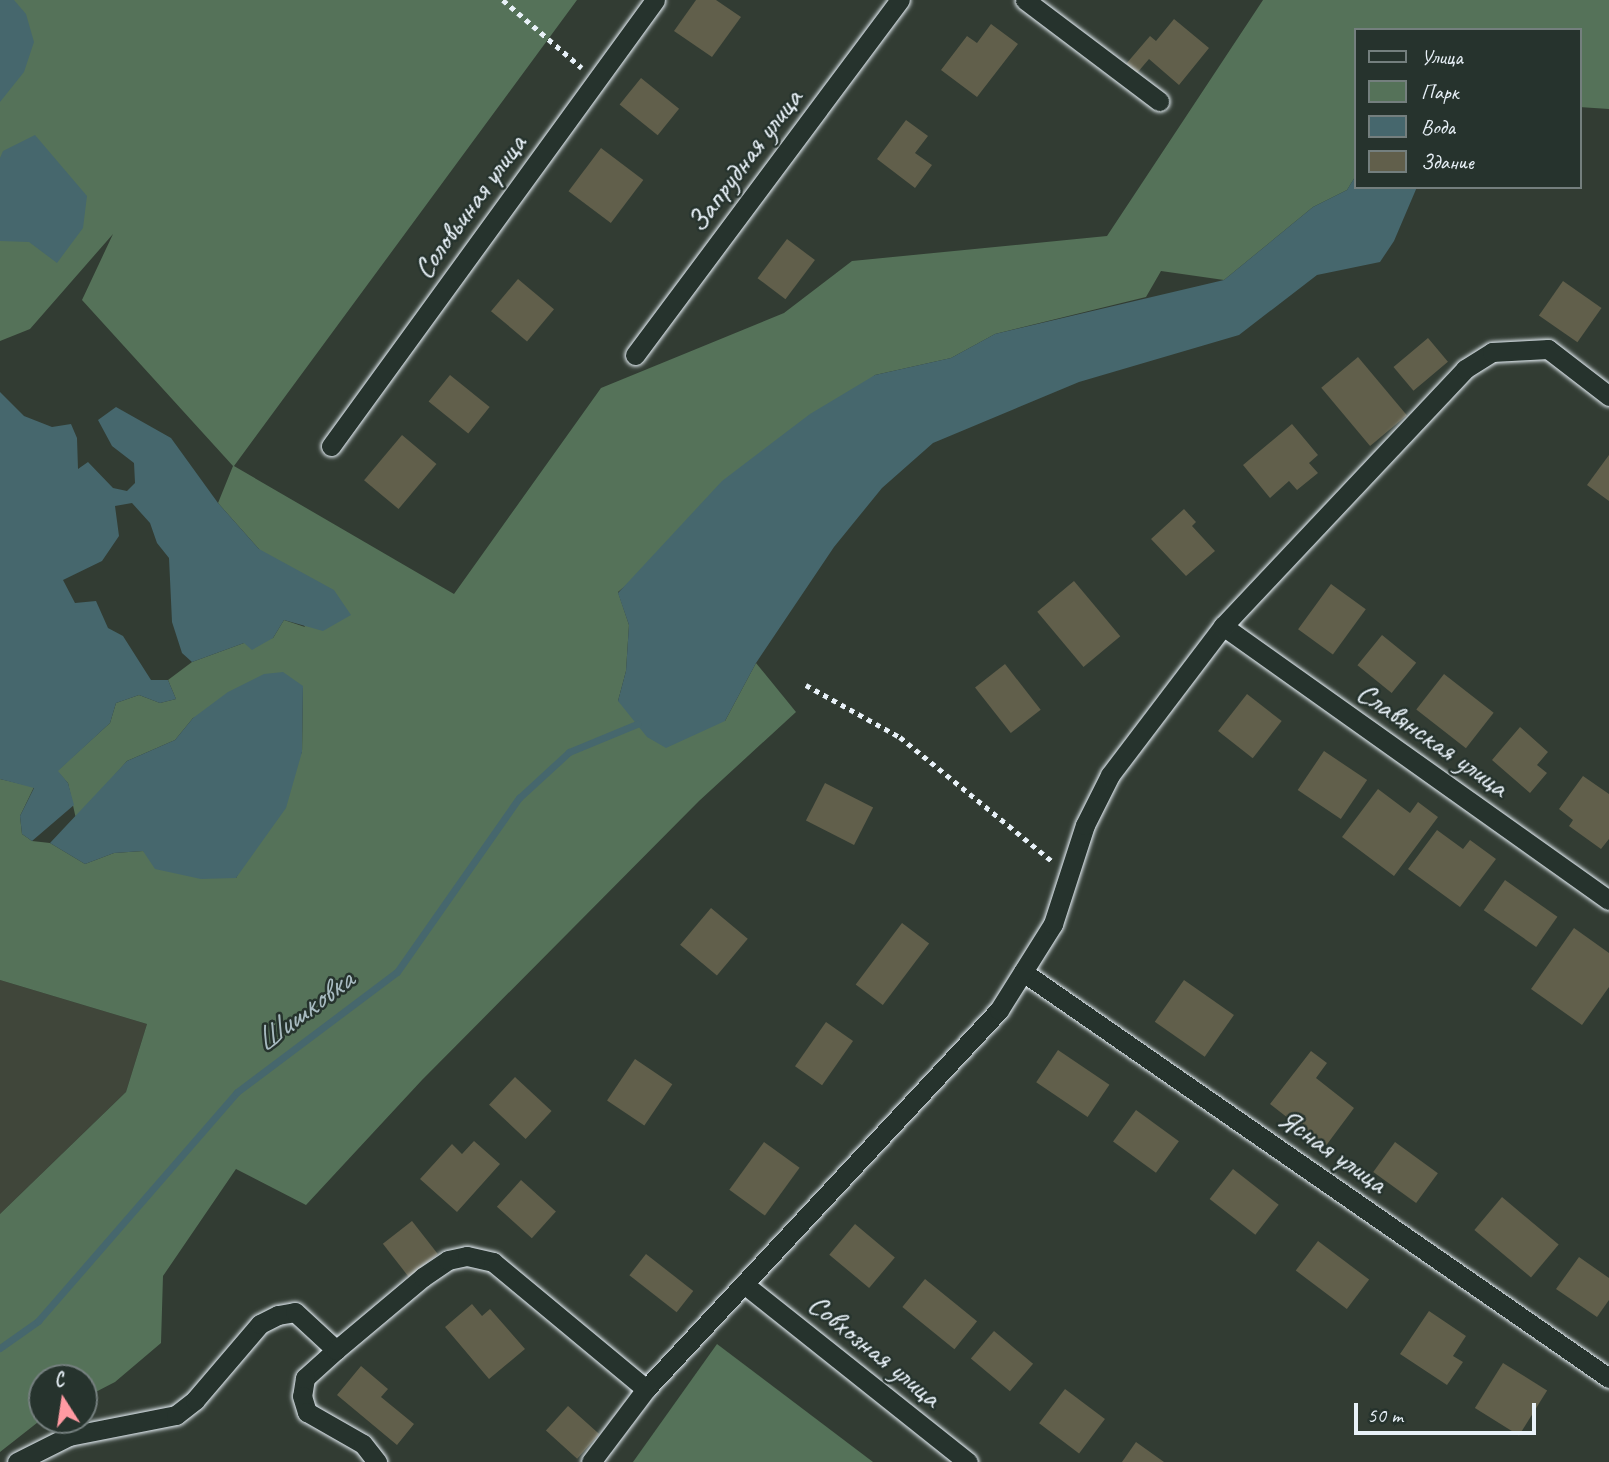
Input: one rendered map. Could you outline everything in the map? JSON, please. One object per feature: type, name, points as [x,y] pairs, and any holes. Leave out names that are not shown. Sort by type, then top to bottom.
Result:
[{"type":"street","name":"Соловьиная улица","points":[[331,446],[655,0]]},
{"type":"street","name":"Запрудная улица","points":[[635,355],[900,0]]},
{"type":"street","points":[[1025,0],[1159,101]]},
{"type":"street","points":[[591,1462],[646,1389],[999,1010],[1053,924],[1065,877],[1110,775],[1223,626],[1465,369],[1492,352],[1548,349],[1609,396]]},
{"type":"street","name":"Славянская улица","points":[[1223,626],[1609,900]]},
{"type":"street","name":"Ясная улица","points":[[1023,972],[1609,1377]]},
{"type":"street","points":[[377,1462],[363,1444],[307,1412],[302,1396],[305,1378],[423,1276],[448,1260],[467,1256],[493,1262],[646,1389]]},
{"type":"street","name":"Совхозная улица","points":[[744,1284],[968,1462]]},
{"type":"street","points":[[18,1462],[69,1436],[176,1415],[195,1400],[260,1324],[278,1315],[295,1312],[336,1350]]},
{"type":"path","points":[[503,0],[596,81]]},
{"type":"path","points":[[806,685],[900,737],[1042,850],[1065,877]]},
{"type":"shaded area","points":[[0,980],[147,1024],[126,1092],[0,1214]]},
{"type":"green space","points":[[0,0],[577,0],[234,466],[454,594],[601,388],[784,313],[852,261],[1107,236],[1263,0],[1609,0],[1609,109],[1581,107],[1581,28],[1354,28],[1354,179],[1347,190],[1313,207],[1224,280],[1161,271],[1146,297],[995,334],[951,358],[875,375],[618,592],[629,625],[626,671],[618,701],[725,721],[756,663],[796,712],[699,801],[422,1080],[306,1205],[236,1169],[163,1276],[161,1343],[115,1382],[98,1391],[98,1364],[28,1364],[28,1430],[0,1452],[0,1214],[126,1092],[147,1024],[0,980],[0,779],[34,787],[20,816],[22,834],[32,841],[50,843],[85,864],[114,853],[143,851],[236,878],[302,752],[303,686],[193,718],[175,740],[127,761],[76,819],[68,783],[57,771],[110,723],[116,703],[139,695],[160,703],[176,699],[168,680],[192,662],[244,643],[273,638],[284,620],[305,627],[259,549],[218,503],[233,466],[82,300],[113,234],[30,329],[0,341]]},
{"type":"green space","points":[[717,1344],[873,1462],[633,1462]]},
{"type":"water","points":[[0,0],[14,0],[26,14],[34,42],[24,72],[0,102]]},
{"type":"water","points":[[35,135],[87,196],[83,228],[57,263],[29,242],[0,241],[0,158],[3,151]]},
{"type":"water","points":[[1354,179],[1354,189],[1416,189],[1394,241],[1380,262],[1317,275],[1239,335],[1079,382],[933,443],[882,488],[834,547],[756,663],[725,721],[666,748],[647,737],[618,701],[626,671],[629,625],[618,593],[722,481],[810,414],[875,375],[951,358],[995,334],[1224,280],[1313,207],[1347,190]]},
{"type":"water","points":[[0,392],[24,416],[52,427],[71,424],[77,438],[78,469],[88,462],[113,488],[127,491],[135,483],[134,463],[112,446],[98,420],[116,407],[171,438],[218,503],[259,549],[334,590],[351,615],[323,631],[284,620],[273,638],[252,650],[244,643],[192,662],[182,653],[172,622],[169,558],[157,543],[150,523],[132,503],[115,506],[119,536],[102,561],[63,580],[75,603],[96,601],[108,628],[123,636],[151,680],[168,680],[176,699],[160,703],[139,695],[116,703],[110,723],[58,771],[68,783],[74,805],[32,841],[22,834],[20,816],[34,788],[0,779]]},
{"type":"water","points":[[283,672],[303,686],[302,752],[286,808],[236,878],[201,879],[155,869],[143,851],[114,853],[85,864],[50,843],[127,761],[175,740],[193,718],[228,692],[264,674]]},
{"type":"building","points":[[696,0],[716,0],[741,17],[712,57],[674,31]]},
{"type":"building","points":[[1174,19],[1209,48],[1179,85],[1149,59],[1137,73],[1126,64],[1150,36],[1156,41]]},
{"type":"building","points":[[991,24],[1018,44],[977,97],[941,70],[967,36],[977,43]]},
{"type":"building","points":[[641,78],[679,109],[658,135],[620,104]]},
{"type":"building","points":[[906,120],[928,136],[915,153],[932,165],[915,188],[877,159]]},
{"type":"building","points":[[601,148],[643,180],[611,223],[569,191]]},
{"type":"building","points":[[787,239],[815,260],[785,299],[758,278]]},
{"type":"building","points":[[518,279],[554,309],[527,341],[491,311]]},
{"type":"building","points":[[1563,281],[1602,308],[1577,342],[1539,315]]},
{"type":"building","points":[[1428,338],[1448,362],[1413,391],[1394,367]]},
{"type":"building","points":[[1358,357],[1407,415],[1370,446],[1321,388]]},
{"type":"building","points":[[450,375],[490,407],[468,434],[429,401]]},
{"type":"building","points":[[1292,424],[1318,455],[1309,463],[1318,473],[1297,490],[1289,481],[1270,498],[1243,465]]},
{"type":"building","points":[[402,435],[436,464],[399,509],[364,480]]},
{"type":"building","points":[[1609,455],[1609,501],[1587,485]]},
{"type":"building","points":[[1184,509],[1196,522],[1192,526],[1215,551],[1186,576],[1151,539]]},
{"type":"building","points":[[1074,581],[1120,636],[1084,667],[1037,612]]},
{"type":"building","points":[[1331,584],[1366,609],[1333,655],[1298,629]]},
{"type":"building","points":[[1382,635],[1416,663],[1392,693],[1357,665]]},
{"type":"building","points":[[1005,664],[1041,710],[1011,733],[975,687]]},
{"type":"building","points":[[1444,674],[1494,713],[1466,748],[1416,709]]},
{"type":"building","points":[[1247,694],[1282,721],[1253,758],[1218,731]]},
{"type":"building","points":[[1520,727],[1548,752],[1537,765],[1547,773],[1530,793],[1492,760]]},
{"type":"building","points":[[1324,751],[1367,780],[1341,819],[1298,790]]},
{"type":"building","points":[[1583,776],[1609,794],[1609,839],[1601,849],[1569,826],[1573,820],[1559,809]]},
{"type":"building","points":[[825,783],[873,808],[854,845],[806,820]]},
{"type":"building","points":[[1378,789],[1410,813],[1418,802],[1438,817],[1394,876],[1342,837]]},
{"type":"building","points":[[1437,830],[1463,849],[1470,840],[1496,859],[1460,907],[1408,869]]},
{"type":"building","points":[[1505,880],[1557,917],[1536,947],[1484,910]]},
{"type":"building","points":[[711,908],[748,939],[717,976],[680,945]]},
{"type":"building","points":[[902,923],[929,943],[883,1005],[856,984]]},
{"type":"building","points":[[1574,928],[1609,953],[1609,987],[1582,1025],[1531,989]]},
{"type":"building","points":[[1184,980],[1234,1015],[1205,1057],[1155,1022]]},
{"type":"building","points":[[826,1022],[853,1041],[822,1085],[795,1066]]},
{"type":"building","points":[[1058,1050],[1109,1085],[1088,1117],[1036,1082]]},
{"type":"building","points":[[1311,1051],[1327,1063],[1316,1078],[1354,1108],[1325,1147],[1270,1104]]},
{"type":"building","points":[[635,1059],[672,1084],[644,1126],[607,1100]]},
{"type":"building","points":[[515,1077],[552,1111],[526,1139],[489,1105]]},
{"type":"building","points":[[1136,1110],[1179,1141],[1156,1173],[1113,1142]]},
{"type":"building","points":[[474,1141],[500,1164],[457,1212],[420,1179],[452,1144],[462,1154]]},
{"type":"building","points":[[764,1142],[800,1168],[765,1216],[729,1190]]},
{"type":"building","points":[[1395,1142],[1438,1173],[1416,1203],[1373,1172]]},
{"type":"building","points":[[1233,1169],[1279,1205],[1255,1235],[1210,1199]]},
{"type":"building","points":[[521,1180],[556,1211],[532,1238],[497,1207]]},
{"type":"building","points":[[1502,1197],[1559,1245],[1531,1278],[1474,1230]]},
{"type":"building","points":[[412,1221],[438,1254],[409,1277],[383,1244]]},
{"type":"building","points":[[855,1224],[895,1257],[869,1288],[829,1255]]},
{"type":"building","points":[[1318,1241],[1369,1280],[1347,1309],[1296,1271]]},
{"type":"building","points":[[646,1254],[693,1291],[677,1312],[629,1275]]},
{"type":"building","points":[[1579,1257],[1609,1278],[1609,1300],[1597,1317],[1556,1289]]},
{"type":"building","points":[[925,1279],[977,1321],[954,1349],[902,1307]]},
{"type":"building","points":[[472,1304],[482,1316],[490,1309],[525,1349],[489,1379],[445,1327]]},
{"type":"building","points":[[1429,1311],[1466,1336],[1453,1356],[1463,1362],[1447,1385],[1400,1354]]},
{"type":"building","points":[[994,1331],[1033,1364],[1010,1391],[971,1359]]},
{"type":"building","points":[[1503,1363],[1547,1391],[1519,1436],[1475,1408]]},
{"type":"building","points":[[361,1366],[388,1389],[381,1397],[414,1424],[397,1445],[337,1395]]},
{"type":"building","points":[[1065,1389],[1105,1419],[1079,1453],[1039,1423]]},
{"type":"building","points":[[568,1406],[599,1434],[577,1459],[546,1431]]},
{"type":"building","points":[[1136,1442],[1164,1462],[1122,1462]]},
{"type":"waterway","name":"Шишковка","points":[[0,1348],[38,1321],[237,1092],[397,972],[519,798],[569,752],[637,724]]}]
